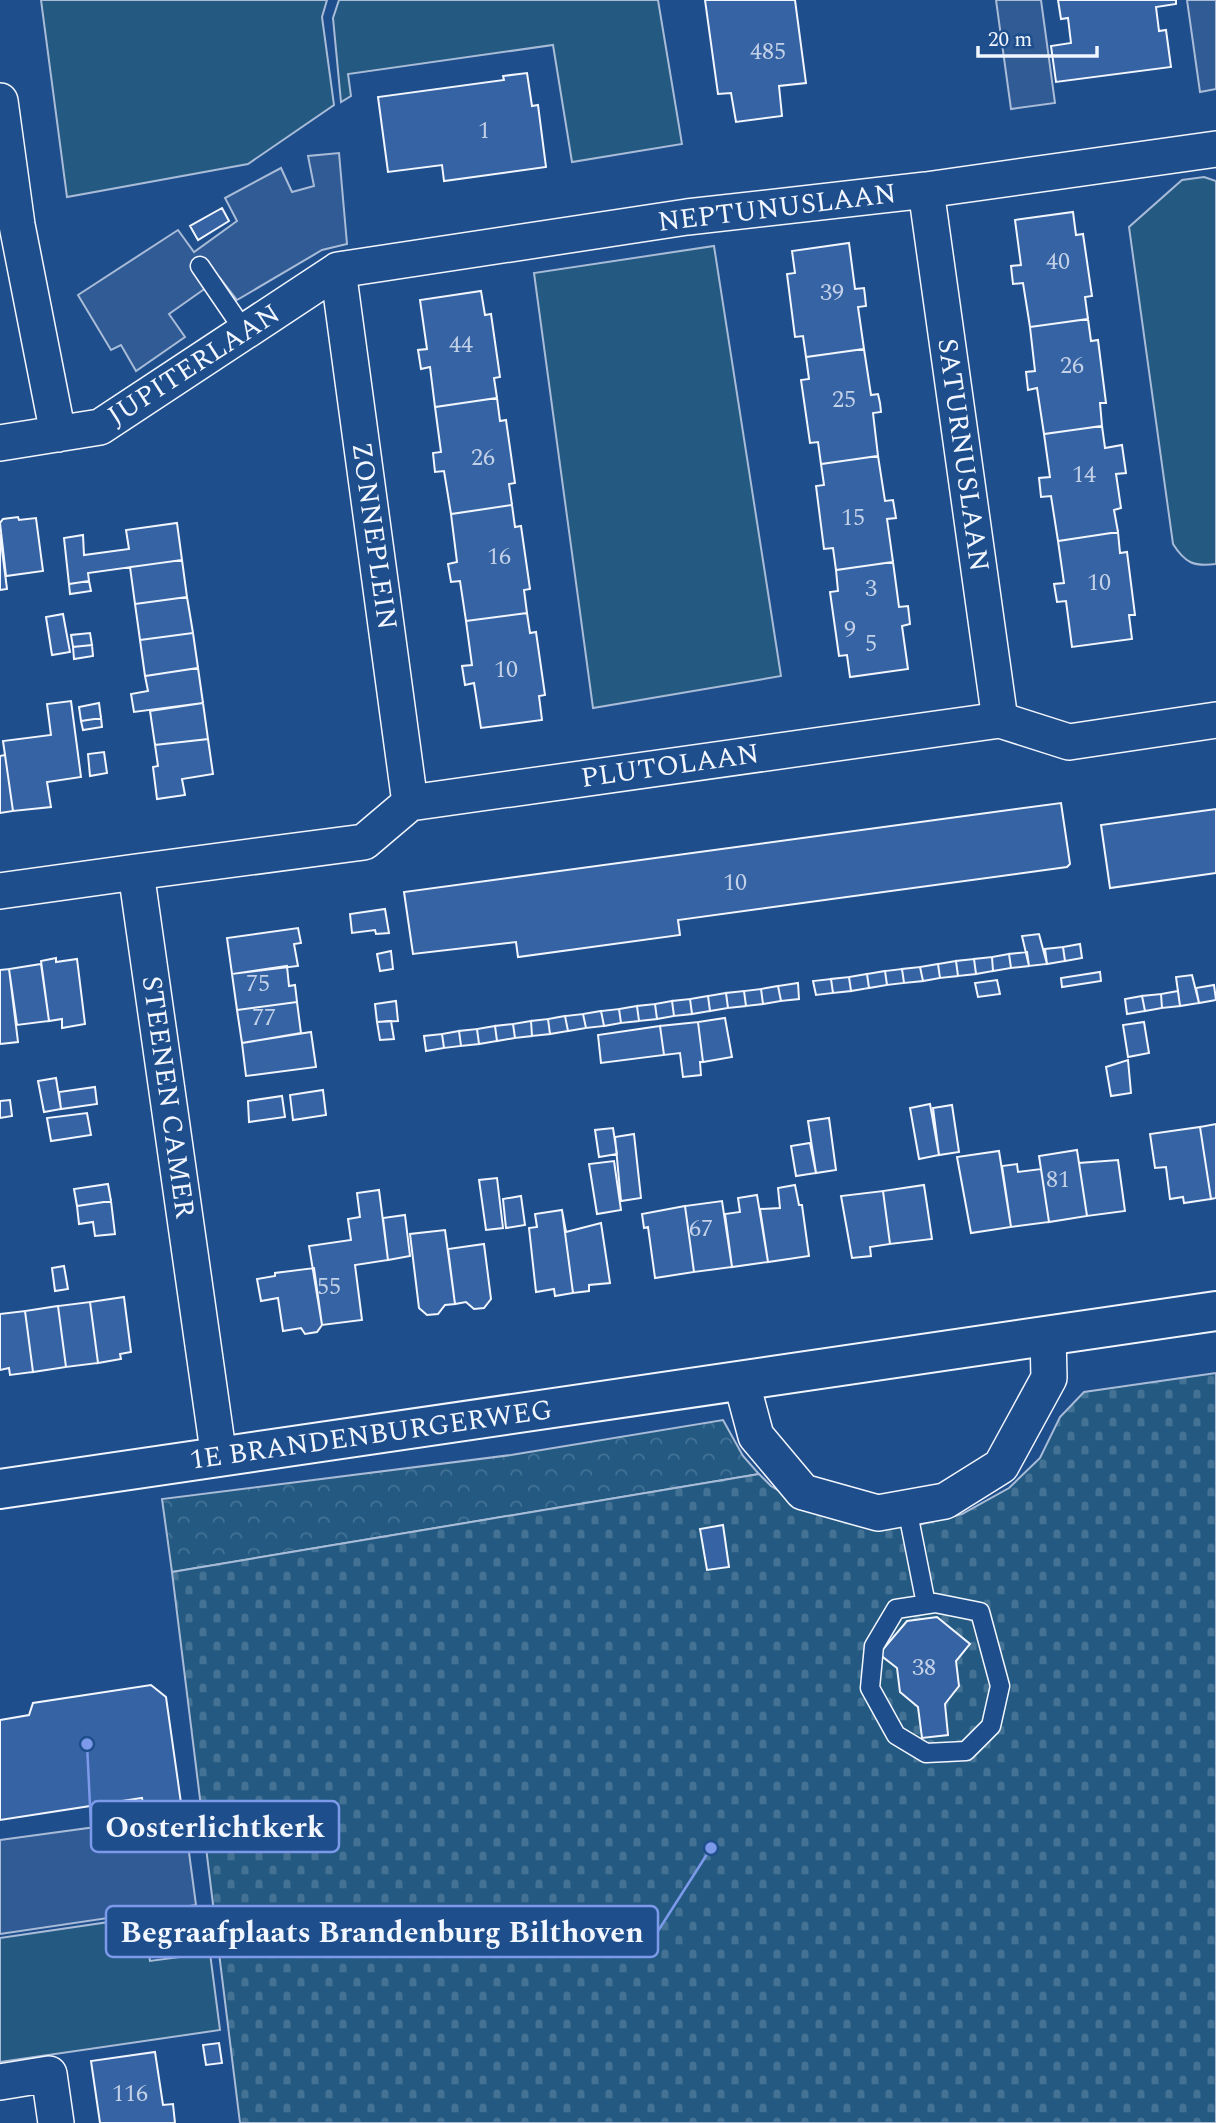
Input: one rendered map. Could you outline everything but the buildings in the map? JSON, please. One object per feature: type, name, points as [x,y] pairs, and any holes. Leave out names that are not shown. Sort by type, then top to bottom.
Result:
[{"type":"street","points":[[0,101],[18,225],[58,434]]},
{"type":"street","name":"NEPTUNUSLAAN","points":[[338,270],[687,217],[926,190],[1216,149]]},
{"type":"street","name":"SATURNUSLAAN","points":[[926,190],[1000,720]]},
{"type":"street","name":"JUPITERLAAN","points":[[0,443],[100,427],[338,270]]},
{"type":"street","name":"ZONNEPLEIN","points":[[338,270],[410,803]]},
{"type":"street","name":"PLUTOLAAN","points":[[410,803],[1000,720],[1069,741],[1216,720]]},
{"type":"street","points":[[0,891],[364,842],[410,803]]},
{"type":"street","name":"STEENEN CAMER","points":[[136,873],[219,1458]]},
{"type":"street","name":"1E BRANDENBURGERWEG","points":[[0,1489],[1216,1311]]},
{"type":"street","points":[[741,1380],[756,1436],[803,1492],[878,1513],[945,1501],[1001,1466],[1049,1378],[1048,1335]]},
{"type":"street","points":[[0,2082],[49,2074],[56,2123]]},
{"type":"lane","points":[[200,266],[245,332]]},
{"type":"lane","points":[[907,1508],[926,1604]]},
{"type":"lane","points":[[935,1602],[980,1612],[1000,1686],[991,1726],[966,1751],[926,1753],[896,1735],[870,1688],[874,1646],[896,1609],[926,1604],[935,1602]]},
{"type":"green space","points":[[41,0],[327,0],[322,17],[334,105],[248,164],[67,197]]},
{"type":"green space","points":[[339,0],[658,0],[682,144],[572,162],[553,45],[348,74],[351,96],[341,102],[333,18]]},
{"type":"green space","points":[[1204,177],[1216,181],[1216,564],[1202,565],[1186,559],[1173,544],[1129,227],[1182,180]]},
{"type":"green space","points":[[714,246],[781,676],[593,708],[534,273]]},
{"type":"green space","points":[[1216,1373],[1216,2123],[240,2123],[172,1572],[759,1474],[771,1486],[803,1505],[914,1526],[962,1514],[1009,1488],[1040,1458],[1060,1417],[1084,1392]]},
{"type":"green space","points":[[723,1420],[743,1456],[759,1474],[172,1572],[162,1499],[511,1455]]},
{"type":"green space","points":[[143,1917],[150,1961],[210,1953],[220,2030],[0,2062],[0,1938]]},
{"type":"shaded area","points":[[996,0],[1041,0],[1055,103],[1011,109]]},
{"type":"shaded area","points":[[1187,0],[1216,0],[1216,89],[1200,92]]},
{"type":"shaded area","points":[[339,153],[347,244],[322,250],[237,300],[220,278],[169,314],[185,337],[136,371],[121,345],[111,350],[78,295],[178,230],[194,252],[237,221],[225,198],[281,168],[292,192],[314,186],[308,156]]},
{"type":"shaded area","points":[[184,1815],[196,1905],[0,1934],[0,1840]]},
{"type":"place","name":"Oosterlichtkerk","points":[[87,1744]]},
{"type":"place","name":"Begraafplaats Brandenburg Bilthoven","points":[[711,1848]]}]
